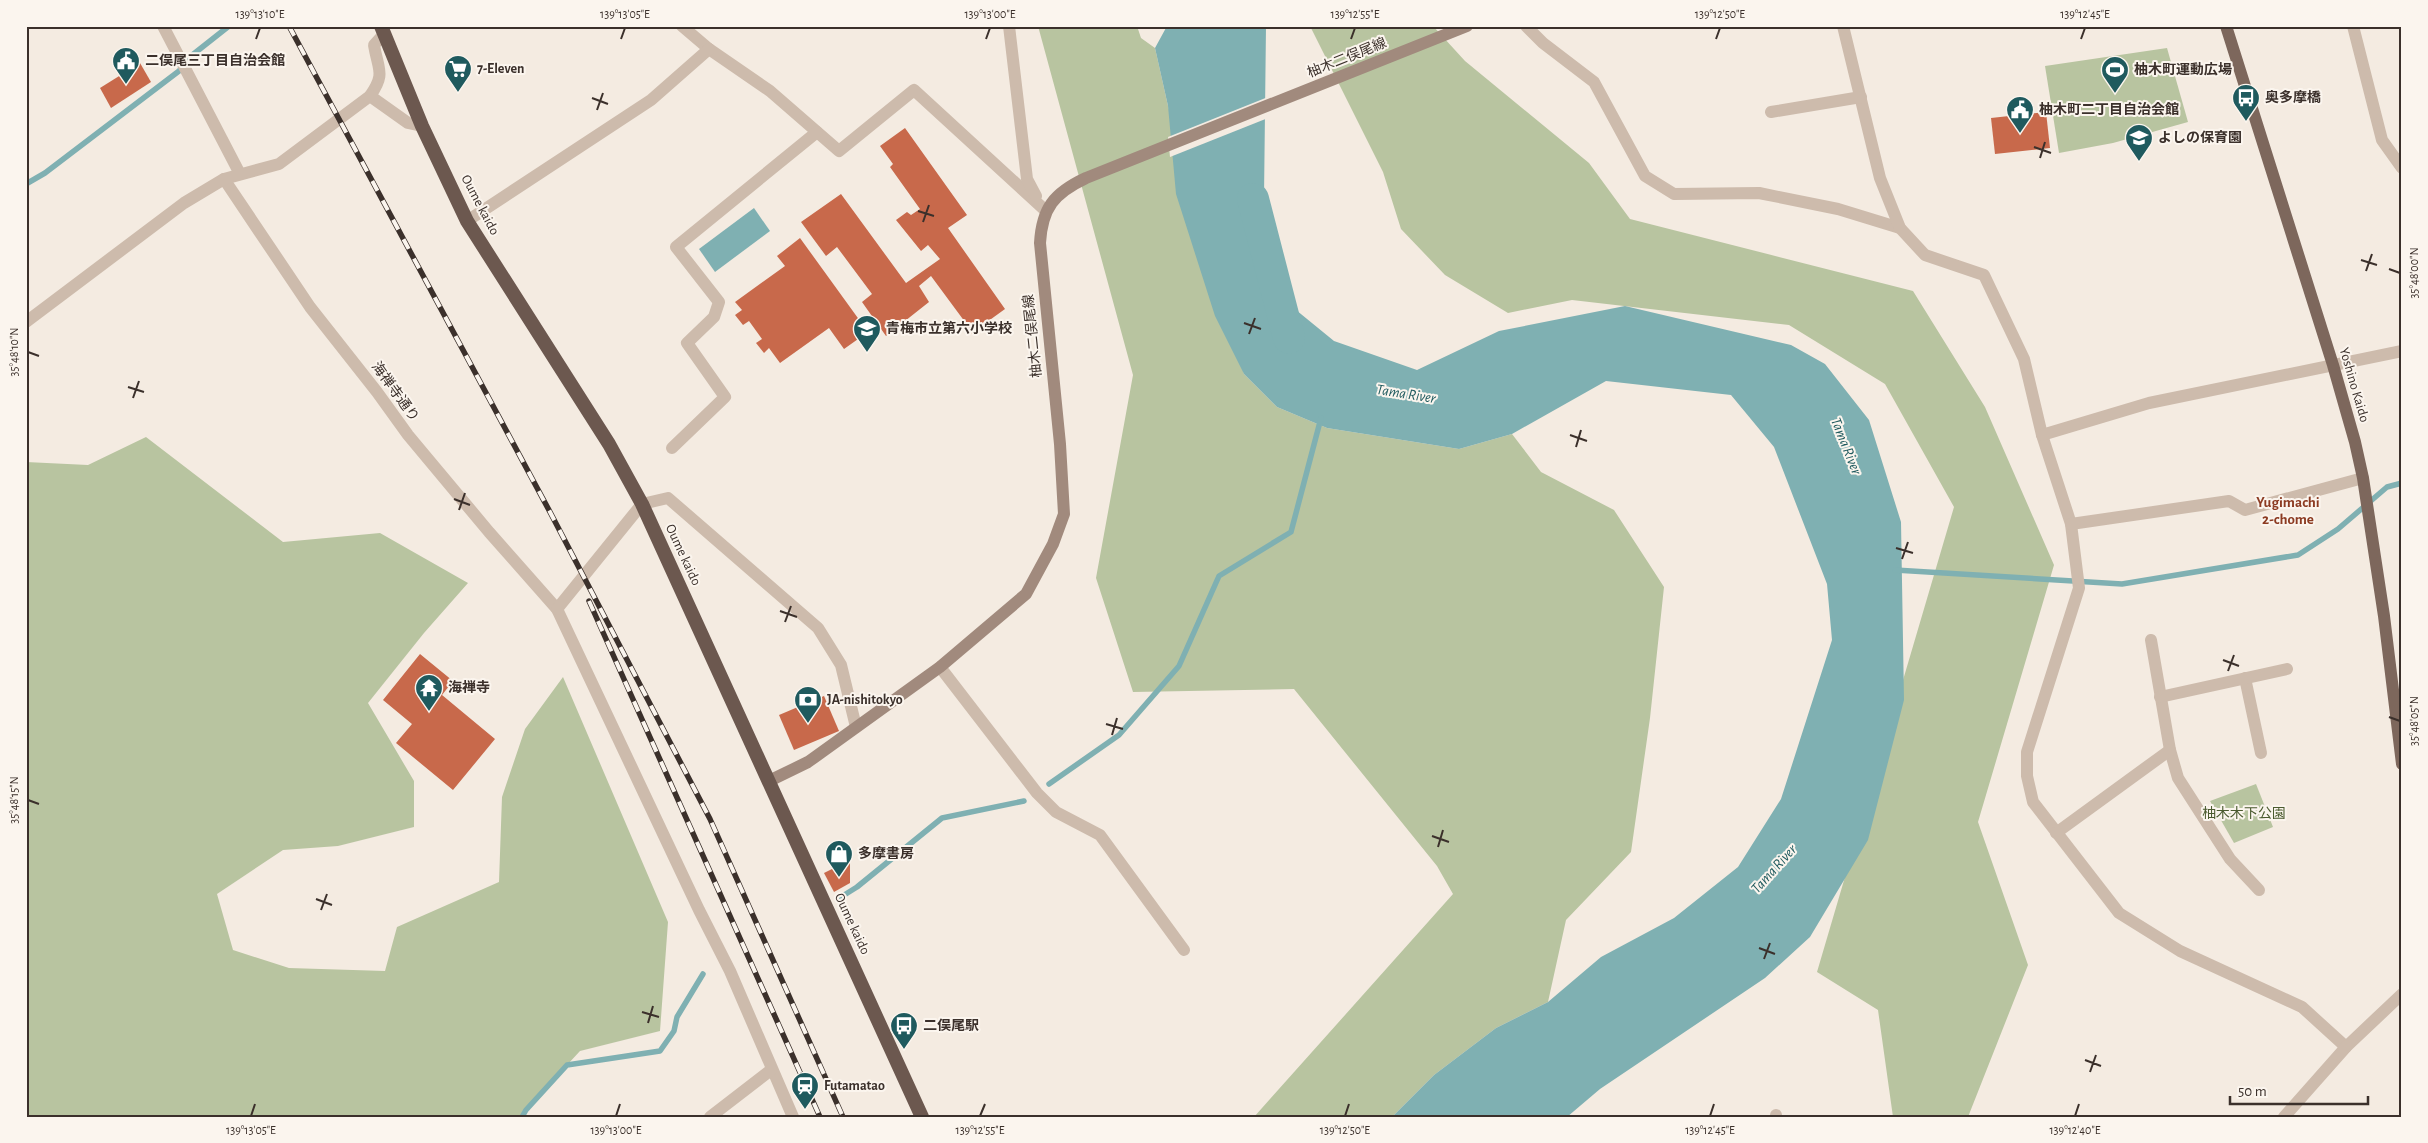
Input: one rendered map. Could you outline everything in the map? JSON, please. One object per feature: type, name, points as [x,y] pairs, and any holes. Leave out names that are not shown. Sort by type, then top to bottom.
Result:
[{"type":"highway","name":"Oume kaido","points":[[382,30],[422,126],[467,221],[609,444],[642,504],[922,1117]]},
{"type":"main road","name":"柚木二俣尾線","points":[[769,781],[808,762],[940,668],[1026,594],[1053,544],[1064,514],[1060,444],[1040,263],[1040,230],[1046,210],[1060,194],[1086,178],[1467,26]]},
{"type":"main road","name":"Yoshino Kaido","points":[[2226,26],[2333,365],[2355,442],[2363,478],[2384,616],[2402,764]]},
{"type":"street","points":[[163,26],[240,174]]},
{"type":"street","points":[[682,26],[709,49],[770,91],[839,151],[914,90],[1046,210]]},
{"type":"street","points":[[1009,26],[1027,178],[1030,186],[1046,210]]},
{"type":"street","points":[[1526,26],[1543,43],[1594,82],[1645,176],[1674,194],[1759,193],[1838,208],[1900,228]]},
{"type":"street","points":[[1843,26],[1880,178],[1900,228],[1925,255],[1984,275],[2024,359],[2042,435],[2071,524],[2079,588],[2027,752],[2027,776],[2033,802],[2119,913],[2180,951],[2302,1007],[2346,1047]]},
{"type":"street","points":[[2353,26],[2382,140],[2402,168]]},
{"type":"street","points":[[26,322],[184,203],[224,179],[279,164],[370,96],[378,84],[381,74],[374,44],[382,30]]},
{"type":"street","points":[[467,221],[651,100],[709,49]]},
{"type":"street","points":[[370,96],[408,123],[422,126]]},
{"type":"street","points":[[1771,112],[1861,97]]},
{"type":"street","points":[[672,448],[726,397],[687,343],[714,317],[719,302],[676,247],[817,132]]},
{"type":"street","name":"海禅寺通り","points":[[224,179],[310,307],[377,392],[408,435],[489,532],[557,609],[698,910],[730,971],[771,1070],[793,1117]]},
{"type":"street","points":[[2042,435],[2149,403],[2402,351]]},
{"type":"street","points":[[2071,524],[2229,501],[2245,510],[2363,478]]},
{"type":"street","points":[[557,609],[642,504],[668,498],[818,628],[841,664],[856,728]]},
{"type":"street","points":[[2151,640],[2170,750],[2178,778],[2230,858],[2259,890]]},
{"type":"street","points":[[940,668],[1037,793],[1056,812],[1100,835],[1184,950]]},
{"type":"street","points":[[2160,697],[2287,669]]},
{"type":"street","points":[[2245,678],[2262,754]]},
{"type":"street","points":[[2056,833],[2170,750]]},
{"type":"street","points":[[2284,1117],[2346,1047],[2402,994]]},
{"type":"street","points":[[710,1117],[771,1070]]},
{"type":"green space","points":[[1038,26],[1137,26],[1141,38],[1155,48],[1168,106],[1244,374],[1277,407],[1327,428],[1459,449],[1512,434],[1541,472],[1614,510],[1664,587],[1650,718],[1631,852],[1566,920],[1548,1002],[1496,1028],[1434,1075],[1392,1117],[1254,1117],[1453,894],[1437,866],[1294,689],[1133,692],[1096,578],[1133,375]]},
{"type":"green space","points":[[1310,26],[1433,26],[1465,61],[1589,163],[1630,219],[1913,291],[1985,407],[2054,565],[1978,822],[2028,965],[1968,1117],[1893,1117],[1878,1010],[1817,972],[1954,507],[1885,384],[1789,325],[1572,300],[1508,313],[1445,275],[1401,229],[1383,172]]},
{"type":"green space","name":"柚木町運動広場","points":[[2167,48],[2188,122],[2113,143],[2059,153],[2045,66]]},
{"type":"green space","points":[[146,437],[283,542],[380,533],[468,583],[424,633],[368,703],[414,781],[414,827],[338,846],[283,850],[217,894],[233,950],[289,968],[385,971],[397,927],[499,882],[502,797],[525,729],[563,677],[668,922],[660,1031],[580,1051],[519,1117],[26,1117],[26,462],[88,465]]},
{"type":"green space","name":"柚木木下公園","points":[[2256,784],[2273,827],[2234,843],[2210,801]]},
{"type":"water","points":[[1167,26],[1266,26],[1263,283],[1334,341],[1417,370],[1499,331],[1625,306],[1791,345],[1825,364],[1869,420],[1901,522],[1904,700],[1868,840],[1810,937],[1765,978],[1600,1089],[1567,1117],[1392,1117],[1434,1075],[1496,1028],[1548,1002],[1601,957],[1674,918],[1738,867],[1781,799],[1832,640],[1827,584],[1774,447],[1731,395],[1606,381],[1512,434],[1459,449],[1327,428],[1277,407],[1244,374],[1215,316],[1176,194],[1168,106],[1155,48]]},
{"type":"water","points":[[754,208],[770,231],[715,272],[699,249]]},
{"type":"pier","points":[[1268,97],[1268,118],[1170,157],[1168,137]]},
{"type":"building","name":"二俣尾三丁目自治会館","points":[[140,63],[151,82],[111,108],[100,88]]},
{"type":"building","points":[[2046,112],[2050,148],[1995,154],[1991,118]]},
{"type":"building","points":[[905,128],[967,215],[948,228],[1005,309],[969,335],[961,326],[965,322],[931,276],[919,286],[929,302],[886,336],[862,302],[872,294],[837,247],[826,256],[801,222],[841,194],[906,283],[940,259],[928,245],[921,251],[896,220],[907,212],[911,215],[920,209],[890,167],[893,164],[880,146]]},
{"type":"building","points":[[800,238],[868,332],[844,349],[829,328],[780,363],[769,348],[764,353],[756,343],[762,339],[749,321],[743,325],[735,315],[742,310],[735,302],[785,266],[777,256]]},
{"type":"building","name":"海禅寺","points":[[420,654],[453,681],[442,695],[495,739],[453,790],[396,743],[412,724],[383,700]]},
{"type":"building","points":[[824,696],[839,731],[794,750],[779,715]]},
{"type":"building","name":"多摩書房","points":[[850,860],[850,883],[834,892],[824,873]]},
{"type":"waterway","points":[[26,184],[45,173],[179,71],[191,56],[229,26]]},
{"type":"waterway","name":"Tama River","points":[[1253,199],[1289,338]]},
{"type":"waterway","points":[[1049,784],[1119,735],[1179,666],[1219,576],[1291,532],[1321,418]]},
{"type":"waterway","points":[[1895,570],[2122,584],[2298,555],[2338,529],[2387,487],[2402,483]]},
{"type":"waterway","points":[[841,897],[857,887],[942,818],[1024,801]]},
{"type":"waterway","points":[[522,1117],[526,1110],[567,1065],[660,1051],[674,1031],[677,1017],[703,974]]},
{"type":"railway","points":[[289,26],[550,512],[710,819],[843,1117]]},
{"type":"railway","points":[[589,601],[820,1117]]},
{"type":"place","name":"二俣尾三丁目自治会館","points":[[126,85]]},
{"type":"place","name":"7-Eleven","points":[[458,93]]},
{"type":"place","name":"柚木町運動広場","points":[[2115,94]]},
{"type":"place","name":"奥多摩橋","points":[[2246,122]]},
{"type":"place","name":"柚木町二丁目自治会館","points":[[2020,134]]},
{"type":"place","name":"よしの保育園","points":[[2139,162]]},
{"type":"place","name":"青梅市立第六小学校","points":[[867,353]]},
{"type":"place","name":"海禅寺","points":[[429,712]]},
{"type":"place","name":"JA-nishitokyo","points":[[808,724]]},
{"type":"place","name":"多摩書房","points":[[839,878]]},
{"type":"place","name":"二俣尾駅","points":[[904,1050]]},
{"type":"place","name":"Futamatao","points":[[805,1110]]},
{"type":"district","name":"Yugimachi 2-chome","points":[[2288,510]]}]
